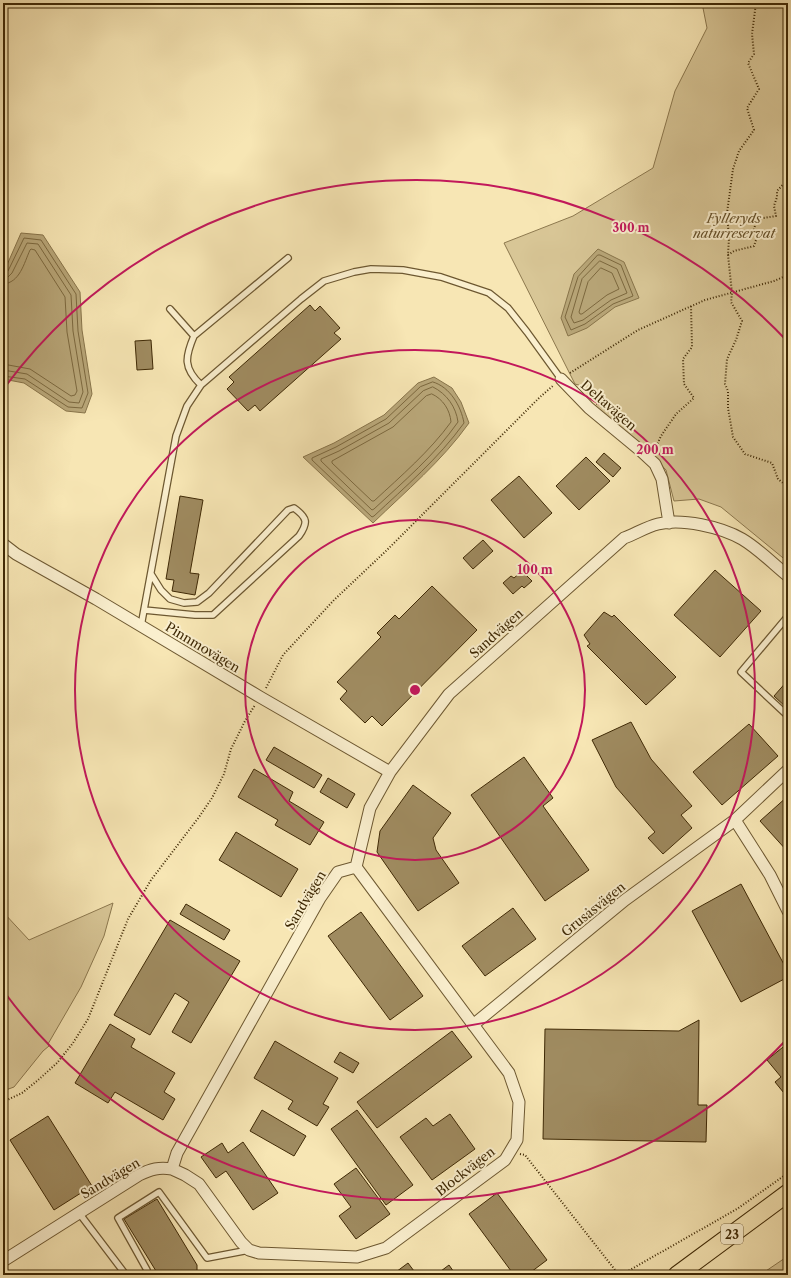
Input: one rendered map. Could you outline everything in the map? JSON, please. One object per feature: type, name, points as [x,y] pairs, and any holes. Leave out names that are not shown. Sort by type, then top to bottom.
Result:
[{"type":"main road","name":"23","points":[[677,1275],[788,1193]]},
{"type":"main road","name":"23","points":[[696,1275],[788,1207]]},
{"type":"street","name":"Deltavägen","points":[[561,379],[589,408],[641,450],[655,464],[662,479],[670,523]]},
{"type":"street","points":[[670,523],[686,523],[707,526],[742,539],[788,576]]},
{"type":"street","name":"Sandvägen","points":[[3,1261],[144,1172],[162,1167],[172,1169],[177,1153],[320,898],[338,872],[356,867],[370,808],[390,772],[449,694],[624,538],[658,524],[670,523]]},
{"type":"street","name":"Pinnmovägen","points":[[3,544],[16,554],[390,772]]},
{"type":"street","name":"Grusåsvägen","points":[[473,1025],[625,900],[735,820],[788,770]]},
{"type":"street","points":[[735,820],[770,876],[788,911]]},
{"type":"street","name":"Blockvägen","points":[[249,1250],[259,1253],[357,1257],[386,1248],[505,1160],[517,1140],[519,1102],[509,1073],[356,867]]},
{"type":"street","points":[[172,1169],[199,1184],[241,1242],[249,1250]]},
{"type":"lane","points":[[201,385],[192,377],[188,368],[187,352],[194,336],[288,258]]},
{"type":"lane","points":[[141,626],[176,436],[187,406],[201,385],[324,281],[354,272],[371,270],[403,270],[441,277],[489,293],[508,308],[561,379]]},
{"type":"lane","points":[[170,308],[194,336]]},
{"type":"lane","points":[[144,610],[195,615],[213,615],[299,536],[306,526],[305,519],[302,514],[294,508],[288,510],[209,593],[198,602],[184,603],[170,599],[161,590],[151,574]]},
{"type":"lane","points":[[788,616],[741,672],[788,716]]},
{"type":"lane","points":[[144,1275],[147,1270],[118,1218],[159,1192],[207,1258],[249,1250]]},
{"type":"lane","points":[[79,1213],[126,1275]]},
{"type":"path","points":[[756,3],[752,34],[754,54],[748,63],[759,89],[747,108],[754,130],[739,151],[733,169],[727,213],[729,238],[728,255],[732,292],[731,302],[742,321],[736,340],[727,359],[725,384],[728,391],[728,408],[733,437],[745,454],[772,463],[778,479],[788,487]]},
{"type":"path","points":[[783,3],[788,7]]},
{"type":"path","points":[[728,255],[734,250],[754,246],[757,237],[754,229],[757,219],[776,216],[774,206],[777,191],[788,179]]},
{"type":"path","points":[[3,1102],[22,1093],[37,1081],[57,1063],[73,1043],[88,1019],[128,919],[151,880],[212,798],[224,774],[231,749],[245,721],[268,686],[283,655],[334,600],[387,550],[540,397],[561,379],[638,330],[705,300],[774,281],[788,275]]},
{"type":"path","points":[[650,459],[661,436],[676,414],[694,398],[684,384],[683,359],[692,347],[691,306]]},
{"type":"path","points":[[511,1150],[525,1155],[620,1275],[737,1209],[788,1173]]},
{"type":"green space","name":"Fylleryds naturreservat","points":[[702,3],[788,3],[788,562],[721,507],[699,499],[674,501],[666,470],[646,449],[595,406],[597,404],[582,386],[575,384],[504,243],[573,216],[653,168],[675,91],[707,28]]},
{"type":"green space","points":[[113,903],[104,936],[81,987],[48,1044],[49,1046],[43,1051],[14,1087],[3,1091],[3,912],[29,940]]},
{"type":"green space","points":[[788,1256],[788,1275],[760,1275]]},
{"type":"water","points":[[21,233],[43,235],[80,292],[82,330],[92,394],[85,413],[66,411],[24,383],[3,379],[3,274]]},
{"type":"water","points":[[598,249],[624,262],[639,298],[615,307],[587,328],[568,336],[561,318],[574,274]]},
{"type":"water","points":[[434,377],[452,388],[461,402],[469,423],[435,463],[373,523],[303,457],[334,443],[384,415],[418,383]]},
{"type":"building","points":[[310,305],[315,311],[320,306],[340,328],[334,333],[341,339],[260,411],[255,405],[248,411],[227,389],[234,382],[229,377]]},
{"type":"building","points":[[151,340],[153,369],[137,370],[135,341]]},
{"type":"building","points":[[604,453],[621,468],[613,477],[596,462]]},
{"type":"building","points":[[586,457],[610,481],[579,510],[556,486]]},
{"type":"building","points":[[519,476],[552,513],[524,538],[491,500]]},
{"type":"building","points":[[180,496],[203,500],[190,573],[199,574],[195,595],[172,591],[174,580],[166,579]]},
{"type":"building","points":[[483,540],[493,551],[473,569],[463,558]]},
{"type":"building","points":[[715,570],[761,611],[720,657],[674,615]]},
{"type":"building","points":[[522,571],[532,581],[524,588],[522,586],[513,594],[503,583],[511,576],[514,578]]},
{"type":"building","points":[[432,586],[477,630],[382,726],[372,716],[365,723],[340,699],[347,691],[337,682],[381,637],[377,633],[395,615],[399,619]]},
{"type":"building","points":[[604,612],[612,617],[614,615],[676,677],[646,705],[587,646],[590,644],[584,635]]},
{"type":"building","points":[[788,645],[788,654],[783,650]]},
{"type":"building","points":[[788,680],[788,709],[774,696]]},
{"type":"building","points":[[631,722],[651,759],[692,806],[681,815],[692,828],[663,854],[648,838],[655,832],[616,787],[592,740]]},
{"type":"building","points":[[749,724],[778,756],[722,805],[693,772]]},
{"type":"building","points":[[274,747],[322,775],[314,788],[266,760]]},
{"type":"building","points":[[524,757],[553,798],[543,806],[589,870],[545,901],[471,795]]},
{"type":"building","points":[[254,769],[293,792],[289,801],[324,822],[310,845],[275,825],[278,820],[238,797]]},
{"type":"building","points":[[328,778],[355,794],[347,808],[320,792]]},
{"type":"building","points":[[413,785],[451,813],[433,838],[436,850],[459,883],[418,911],[377,852],[380,831]]},
{"type":"building","points":[[788,796],[788,852],[760,821]]},
{"type":"building","points":[[236,832],[298,869],[281,897],[219,860]]},
{"type":"building","points":[[741,884],[788,972],[788,977],[741,1002],[692,911]]},
{"type":"building","points":[[186,904],[230,930],[224,940],[180,914]]},
{"type":"building","points":[[513,908],[536,939],[485,976],[462,946]]},
{"type":"building","points":[[361,912],[423,996],[390,1020],[328,936]]},
{"type":"building","points":[[170,920],[240,961],[191,1043],[172,1032],[189,1002],[175,993],[150,1035],[114,1015]]},
{"type":"building","points":[[699,1020],[698,1105],[707,1105],[706,1142],[543,1139],[545,1029],[679,1031]]},
{"type":"building","points":[[110,1024],[135,1039],[131,1047],[175,1073],[164,1092],[175,1099],[163,1120],[115,1092],[108,1103],[75,1083]]},
{"type":"building","points":[[452,1031],[472,1057],[377,1128],[357,1102]]},
{"type":"building","points":[[275,1041],[338,1078],[323,1104],[329,1107],[317,1126],[288,1109],[293,1101],[254,1078]]},
{"type":"building","points":[[788,1043],[788,1098],[775,1082],[781,1077],[767,1060]]},
{"type":"building","points":[[340,1052],[359,1063],[353,1073],[334,1062]]},
{"type":"building","points":[[262,1110],[306,1136],[294,1156],[250,1131]]},
{"type":"building","points":[[357,1110],[413,1185],[386,1205],[331,1129]]},
{"type":"building","points":[[450,1114],[475,1149],[432,1180],[400,1137],[426,1118],[433,1126]]},
{"type":"building","points":[[48,1116],[92,1186],[54,1210],[10,1140]]},
{"type":"building","points":[[243,1142],[278,1193],[253,1210],[226,1171],[216,1178],[201,1157],[222,1143],[228,1153]]},
{"type":"building","points":[[356,1168],[390,1214],[356,1239],[339,1216],[351,1207],[334,1184]]},
{"type":"building","points":[[497,1193],[547,1260],[527,1275],[514,1275],[469,1214]]},
{"type":"building","points":[[157,1199],[197,1265],[197,1272],[156,1271],[124,1219]]},
{"type":"building","points":[[3,1225],[7,1231],[3,1233]]},
{"type":"building","points":[[408,1263],[417,1275],[392,1275]]},
{"type":"building","points":[[449,1265],[456,1275],[443,1275],[441,1271]]},
{"type":"building","points":[[156,1271],[230,1273],[230,1275],[155,1275]]}]
